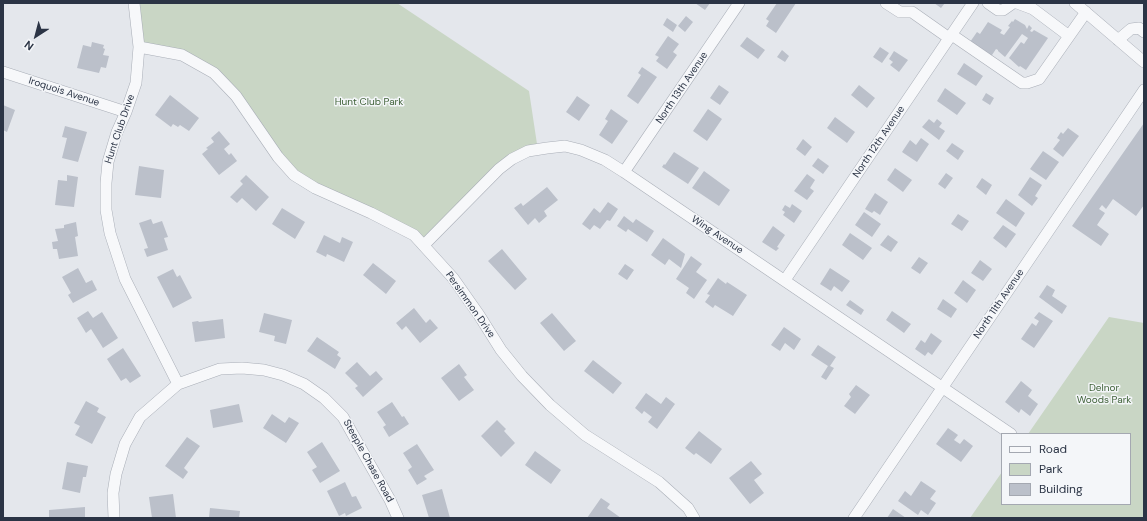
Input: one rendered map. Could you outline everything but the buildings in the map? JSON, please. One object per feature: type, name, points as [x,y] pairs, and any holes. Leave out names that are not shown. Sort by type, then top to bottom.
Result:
[{"type":"street","name":"Hunt Club Drive","points":[[134,3],[139,47],[136,83],[117,132],[108,162],[106,210],[110,233],[124,279],[178,384]]},
{"type":"street","name":"North 13th Avenue","points":[[624,172],[739,3]]},
{"type":"street","points":[[886,3],[900,12],[912,12],[1022,83],[1039,79],[1086,12]]},
{"type":"street","name":"North 12th Avenue","points":[[785,280],[973,3]]},
{"type":"street","points":[[988,3],[998,10],[1003,10],[1013,3]]},
{"type":"street","points":[[1017,3],[1032,9],[1069,36]]},
{"type":"street","points":[[1075,3],[1144,62]]},
{"type":"street","points":[[1118,40],[1131,29],[1139,28],[1144,32]]},
{"type":"street","name":"Persimmon Drive","points":[[139,47],[182,55],[214,73],[236,96],[278,157],[294,175],[315,188],[371,213],[414,235],[453,278],[501,350],[522,376],[550,405],[586,435],[658,482],[688,508],[694,518]]},
{"type":"street","name":"Iroquois Avenue","points":[[3,72],[126,112]]},
{"type":"street","name":"North 11th Avenue","points":[[854,518],[1144,90]]},
{"type":"street","name":"Wing Avenue","points":[[424,245],[499,169],[512,159],[528,151],[547,148],[565,146],[581,150],[605,160],[624,172],[1010,433]]},
{"type":"street","name":"Steeple Chase Road","points":[[178,384],[220,369],[242,368],[264,370],[304,384],[324,398],[343,417],[390,500],[398,518]]},
{"type":"street","points":[[114,518],[113,493],[116,474],[125,444],[140,417],[178,384]]},
{"type":"green space","name":"Hunt Club Park","points":[[140,3],[397,3],[529,91],[537,144],[516,152],[426,239],[320,187],[296,171],[214,73],[141,44]]},
{"type":"green space","name":"Delnor Woods Park","points":[[1109,317],[1144,323],[1144,518],[970,518],[1001,473],[1001,505],[1131,505],[1131,433],[1029,433]]}]
